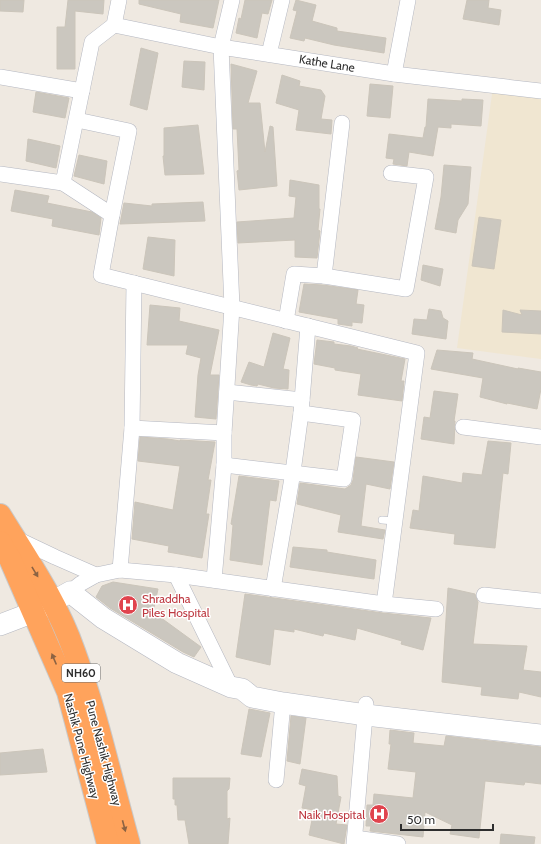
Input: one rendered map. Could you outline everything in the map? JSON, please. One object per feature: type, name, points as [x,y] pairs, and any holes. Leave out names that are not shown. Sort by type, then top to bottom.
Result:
[{"type":"highway","name":"NH60","points":[[0,515],[7,540]]},
{"type":"highway","name":"Nashik Pune Highway","points":[[7,540],[10,559],[52,602],[68,692],[108,844]]},
{"type":"highway","name":"Pune Nashik Highway","points":[[52,602],[74,650],[95,717],[129,844]]},
{"type":"street","points":[[63,183],[92,42],[114,25],[119,0]]},
{"type":"street","points":[[214,580],[224,465],[224,433],[232,308],[221,47],[232,0]]},
{"type":"street","points":[[269,54],[282,0]]},
{"type":"street","points":[[394,74],[408,0]]},
{"type":"street","name":"Kathe Lane","points":[[114,25],[221,47],[394,74],[541,91]]},
{"type":"street","points":[[0,77],[82,91]]},
{"type":"street","points":[[77,120],[129,130],[101,275],[418,353],[388,521],[384,604]]},
{"type":"street","points":[[324,276],[342,123]]},
{"type":"street","points":[[286,321],[294,274],[324,276],[406,289],[426,177],[391,173]]},
{"type":"street","points":[[0,174],[63,183],[112,215]]},
{"type":"street","points":[[120,570],[132,428],[134,283]]},
{"type":"street","points":[[273,589],[293,472],[301,407],[308,326]]},
{"type":"street","points":[[224,465],[344,479],[353,420],[301,407],[227,392]]},
{"type":"street","points":[[463,427],[541,437]]},
{"type":"street","points":[[132,428],[224,433]]},
{"type":"street","points":[[7,540],[55,557],[96,575]]},
{"type":"street","points":[[0,625],[52,602],[96,575],[120,570],[176,575],[384,604],[436,609]]},
{"type":"street","points":[[176,575],[237,688]]},
{"type":"street","points":[[484,595],[541,601]]},
{"type":"street","points":[[52,602],[103,618],[177,663],[237,688],[252,697],[283,703],[366,710],[462,721],[541,735]]},
{"type":"street","points":[[237,688],[256,686],[366,710]]},
{"type":"street","points":[[276,780],[283,703]]},
{"type":"street","points":[[366,710],[354,841],[398,844]]},
{"type":"street","points":[[462,721],[541,724]]},
{"type":"shaded area","points":[[493,87],[541,94],[541,359],[457,348]]},
{"type":"building","points":[[0,0],[24,0],[23,12],[0,11]]},
{"type":"building","points":[[68,0],[104,0],[103,14],[75,11],[75,69],[57,69],[57,27],[65,27]]},
{"type":"building","points":[[139,0],[219,0],[213,28],[180,22],[181,14],[139,4]]},
{"type":"building","points":[[245,0],[272,0],[268,14],[262,13],[257,38],[236,33]]},
{"type":"building","points":[[296,0],[316,5],[312,21],[337,28],[337,31],[386,38],[384,53],[334,45],[305,38],[304,41],[290,38],[297,11],[293,10]]},
{"type":"building","points":[[467,0],[489,0],[488,8],[501,10],[499,25],[463,19]]},
{"type":"building","points":[[141,48],[158,53],[147,110],[130,105]]},
{"type":"building","points":[[184,61],[205,62],[204,90],[182,87]]},
{"type":"building","points":[[231,64],[257,71],[248,103],[260,103],[265,152],[270,126],[273,127],[277,186],[239,190],[237,171],[239,170],[237,129],[233,129]]},
{"type":"building","points":[[282,75],[300,81],[299,86],[321,90],[325,96],[321,119],[332,120],[331,134],[296,130],[299,110],[276,103]]},
{"type":"building","points":[[370,84],[393,86],[390,118],[367,116]]},
{"type":"building","points":[[36,92],[69,98],[65,118],[33,112]]},
{"type":"building","points":[[428,99],[462,101],[462,99],[483,100],[481,126],[451,124],[451,128],[438,127],[433,156],[409,152],[407,166],[393,164],[394,159],[386,158],[389,134],[423,138],[426,127]]},
{"type":"building","points":[[198,125],[204,174],[165,175],[163,156],[164,128]]},
{"type":"building","points":[[28,139],[60,146],[56,168],[26,161]]},
{"type":"building","points":[[79,155],[107,161],[104,184],[74,176]]},
{"type":"building","points":[[444,165],[471,167],[468,204],[458,220],[456,233],[435,229],[441,197]]},
{"type":"building","points":[[290,180],[319,185],[320,209],[318,230],[320,231],[317,258],[295,257],[295,240],[238,243],[237,222],[294,218],[296,197],[289,196]]},
{"type":"building","points":[[15,190],[49,196],[47,203],[92,212],[101,218],[99,235],[52,226],[53,219],[11,211]]},
{"type":"building","points":[[203,202],[205,221],[120,224],[124,203],[152,206],[152,204]]},
{"type":"building","points":[[479,217],[501,220],[494,269],[472,266]]},
{"type":"building","points":[[148,237],[175,240],[174,276],[143,269]]},
{"type":"building","points":[[423,265],[443,269],[440,286],[421,280]]},
{"type":"building","points":[[304,284],[358,290],[356,304],[364,305],[362,323],[352,322],[352,326],[338,324],[338,319],[299,312]]},
{"type":"building","points":[[150,305],[180,308],[179,321],[219,330],[210,375],[219,375],[216,419],[195,417],[198,375],[201,358],[186,354],[188,345],[147,345]]},
{"type":"building","points":[[429,309],[441,311],[443,318],[448,321],[446,339],[412,334],[414,319],[427,320]]},
{"type":"building","points":[[503,310],[522,315],[520,310],[541,311],[541,334],[502,332]]},
{"type":"building","points":[[273,333],[290,338],[283,369],[289,370],[288,389],[274,388],[258,384],[257,386],[241,382],[249,362],[264,367]]},
{"type":"building","points":[[317,340],[334,342],[334,344],[351,346],[358,348],[357,349],[405,359],[401,381],[404,381],[402,401],[358,395],[361,374],[335,370],[335,368],[314,364]]},
{"type":"building","points":[[437,350],[473,353],[472,359],[518,369],[541,372],[541,389],[537,409],[507,404],[480,397],[483,378],[431,369]]},
{"type":"building","points":[[434,391],[458,394],[454,421],[454,444],[421,439],[424,417],[430,418]]},
{"type":"building","points":[[140,437],[180,441],[215,442],[208,480],[211,480],[206,514],[209,514],[202,558],[168,552],[169,546],[132,539],[135,502],[173,510],[180,466],[138,461]]},
{"type":"building","points":[[488,441],[511,443],[508,474],[503,473],[495,548],[454,544],[455,534],[410,528],[413,510],[419,511],[423,476],[462,483],[463,473],[482,475]]},
{"type":"building","points":[[356,457],[394,462],[390,489],[366,484],[361,526],[385,530],[383,539],[338,532],[341,515],[297,504],[300,483],[345,489],[351,485]]},
{"type":"building","points":[[239,476],[279,481],[276,501],[270,500],[262,565],[230,560],[233,525],[231,524]]},
{"type":"building","points":[[293,547],[327,550],[327,552],[376,560],[374,579],[290,567]]},
{"type":"building","points":[[113,582],[158,589],[153,612],[201,647],[194,657],[183,652],[110,608],[96,597],[102,586]]},
{"type":"building","points":[[448,588],[475,594],[478,602],[473,644],[527,646],[523,670],[541,672],[541,697],[519,692],[518,699],[481,695],[482,687],[442,682]]},
{"type":"building","points":[[245,594],[431,618],[423,650],[401,644],[402,641],[357,628],[355,640],[324,633],[323,636],[294,629],[294,632],[274,629],[270,665],[236,657]]},
{"type":"building","points":[[249,709],[270,713],[261,757],[241,754]]},
{"type":"building","points":[[291,716],[306,718],[300,764],[287,761]]},
{"type":"building","points":[[390,730],[414,733],[413,743],[444,746],[446,736],[541,747],[541,784],[525,782],[524,785],[485,781],[479,838],[450,834],[452,825],[425,812],[423,837],[370,831],[371,826],[366,826],[367,805],[373,805],[374,794],[413,798],[416,772],[388,769],[391,744],[389,744]]},
{"type":"building","points":[[43,749],[47,772],[0,775],[0,753]]},
{"type":"building","points":[[302,769],[337,776],[338,796],[341,797],[336,824],[347,825],[344,844],[309,835],[314,810],[302,808],[306,786],[299,784]]},
{"type":"building","points":[[173,778],[230,778],[229,789],[227,791],[227,819],[230,818],[228,844],[189,844],[185,820],[178,820],[177,805],[175,805],[175,799],[173,799]]},
{"type":"building","points":[[501,834],[535,837],[534,844],[500,844]]},
{"type":"place","name":"Shraddha Piles Hospital","points":[[128,605]]},
{"type":"place","name":"Naik Hospital","points":[[379,814]]}]
